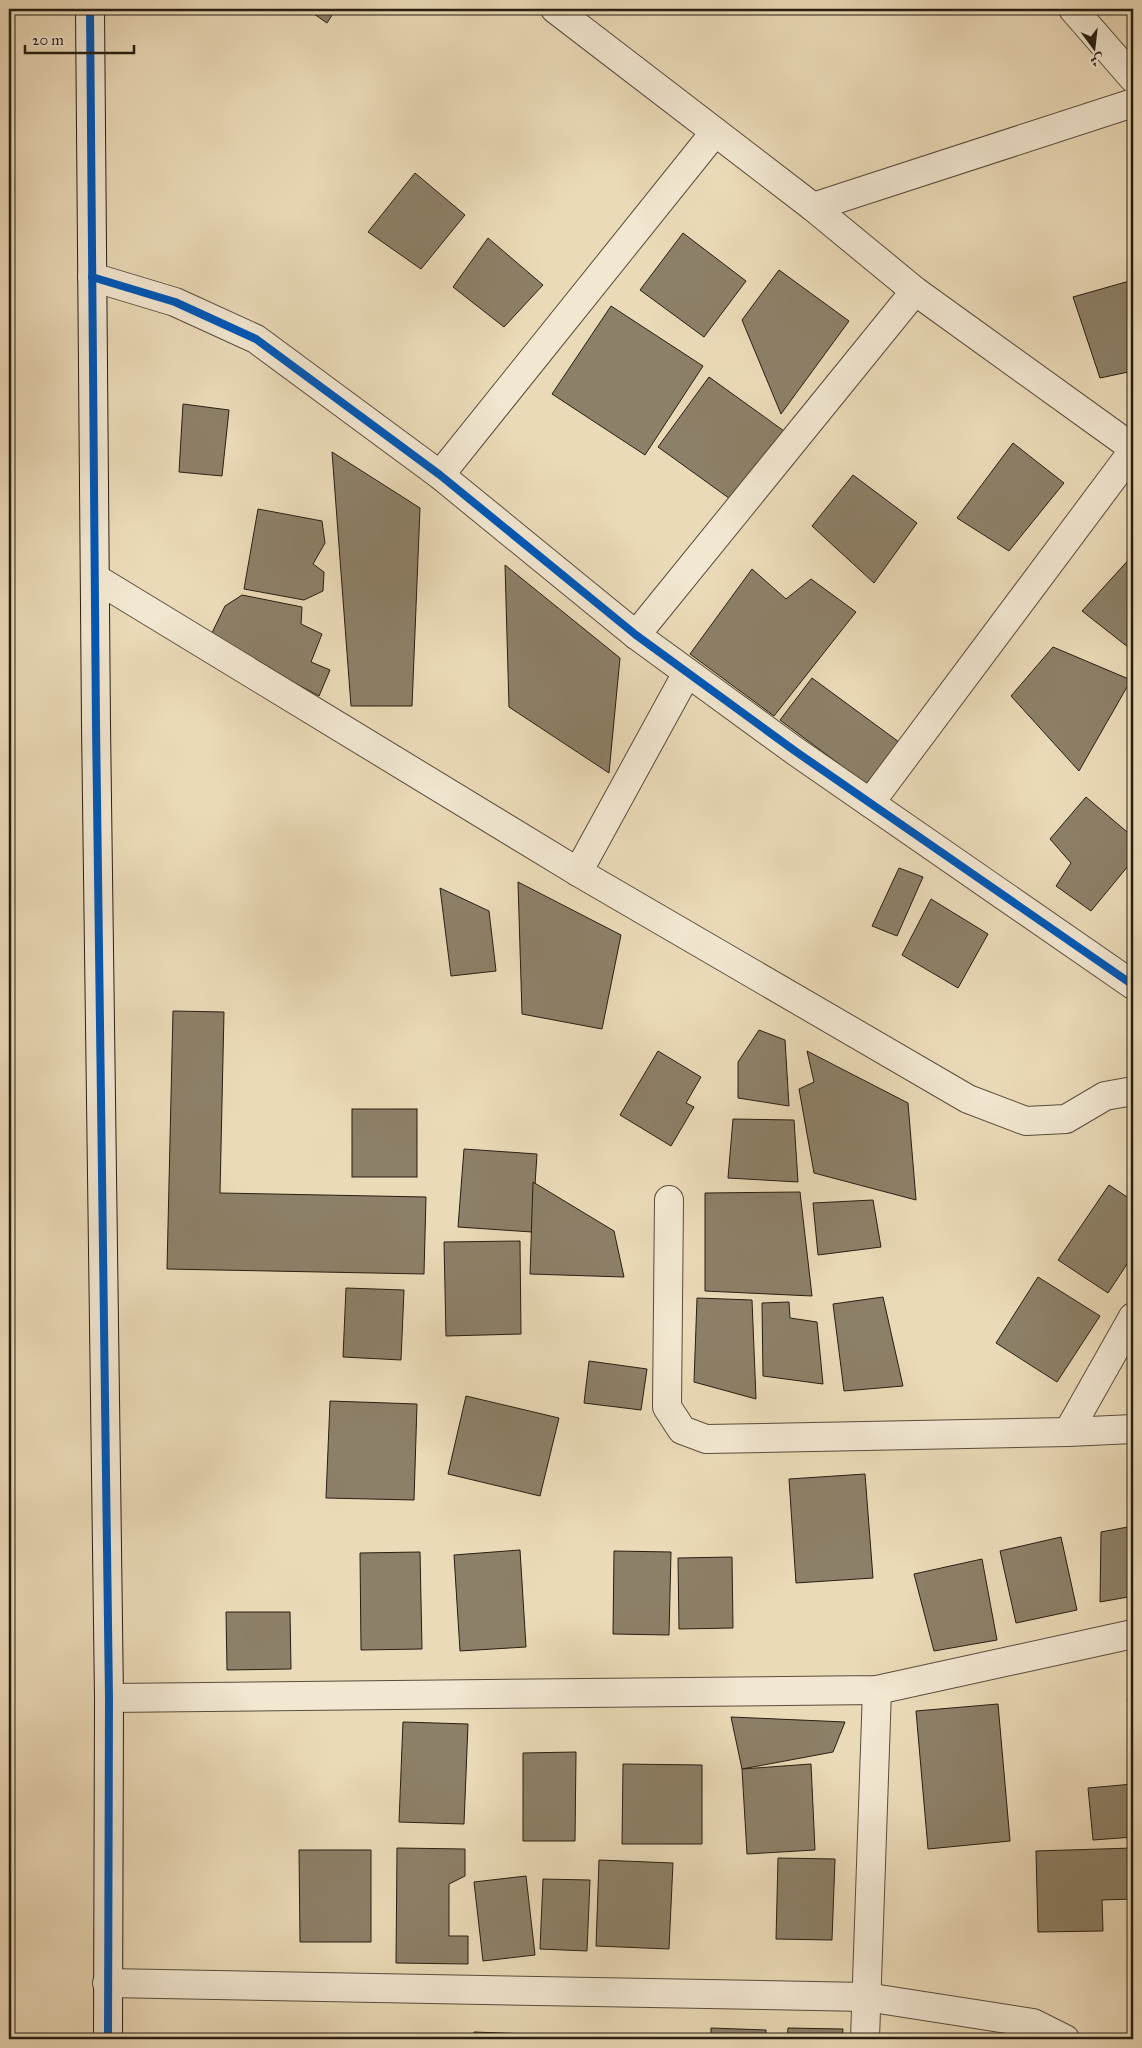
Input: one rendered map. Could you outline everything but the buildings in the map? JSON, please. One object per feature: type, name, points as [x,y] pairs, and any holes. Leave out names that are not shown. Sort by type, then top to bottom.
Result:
[{"type":"street","points":[[90,9],[109,1698],[108,2039]]},
{"type":"street","points":[[555,9],[813,208],[915,291],[1133,450],[870,803]]},
{"type":"street","points":[[1073,9],[1133,78]]},
{"type":"street","points":[[813,208],[1133,103]]},
{"type":"street","points":[[440,475],[715,132]]},
{"type":"street","points":[[92,277],[175,302],[256,339],[440,475],[636,635],[687,673],[870,803],[1133,985]]},
{"type":"street","points":[[636,635],[915,291]]},
{"type":"street","points":[[95,578],[578,872],[968,1099],[1026,1121],[1066,1119],[1105,1096],[1133,1090]]},
{"type":"street","points":[[578,872],[687,673]]},
{"type":"street","points":[[669,1200],[667,1407],[682,1430],[706,1438],[1068,1432],[1133,1429]]},
{"type":"street","points":[[1068,1432],[1133,1317]]},
{"type":"street","points":[[109,1698],[877,1690],[1133,1634]]},
{"type":"street","points":[[865,2039],[877,1690]]},
{"type":"street","points":[[107,1983],[866,1997],[1033,2023],[1065,2039]]},
{"type":"cycle path","points":[[90,9],[96,725],[109,1698],[108,2039]]},
{"type":"cycle path","points":[[92,277],[175,302],[256,339],[440,475],[636,635],[795,751],[1133,985]]}]
